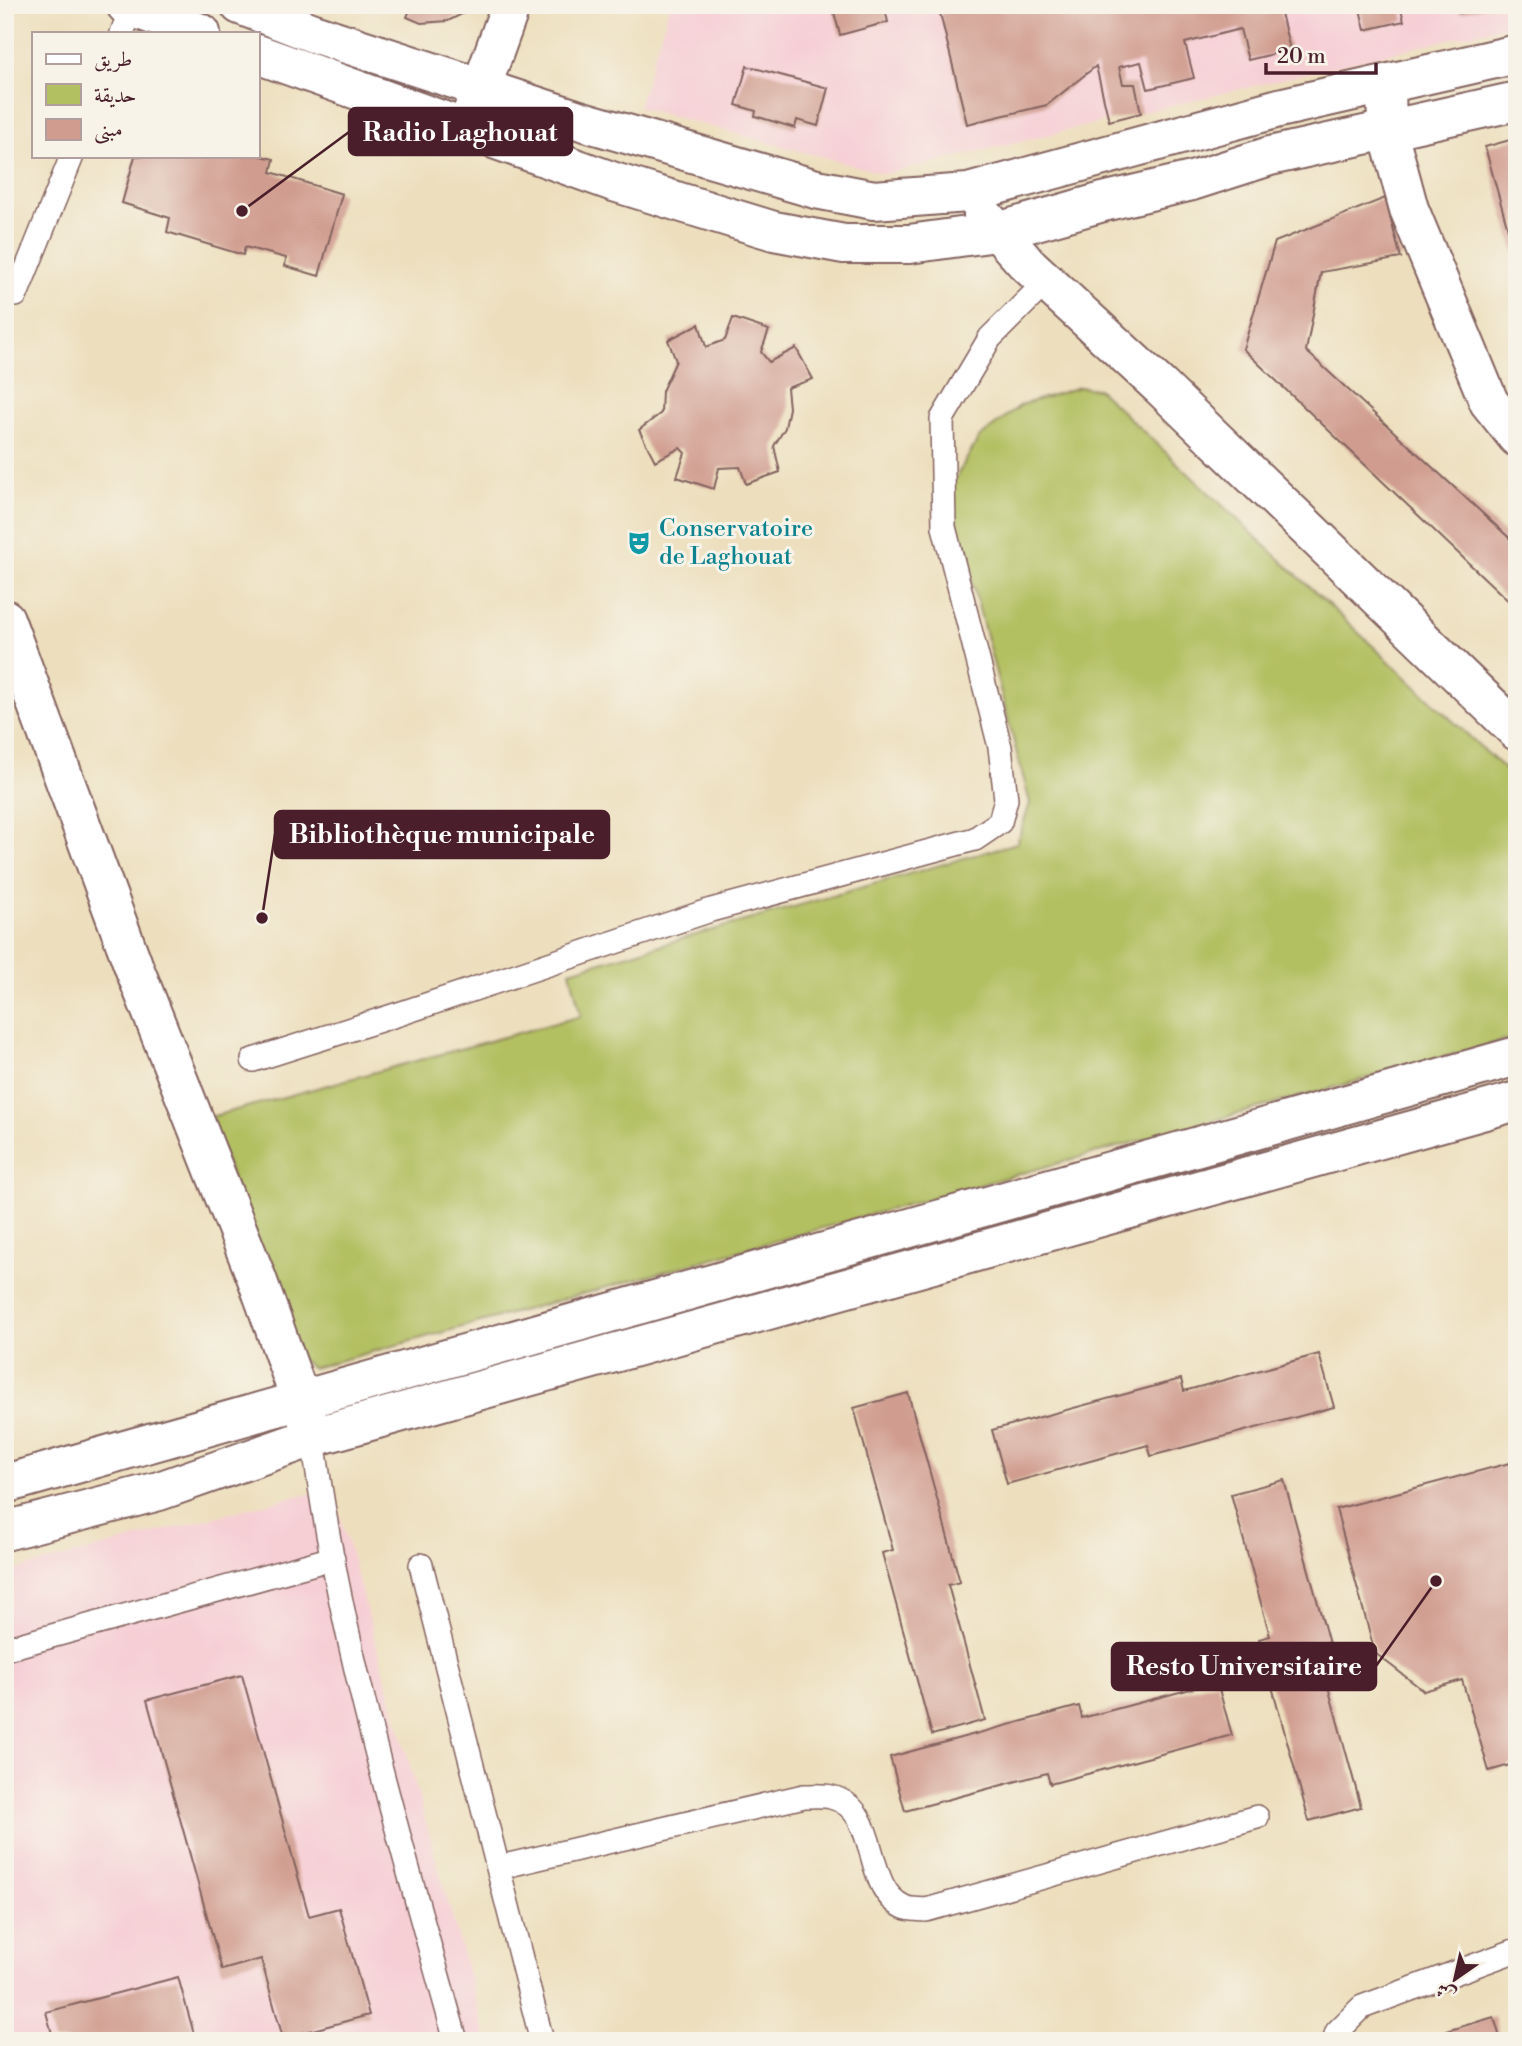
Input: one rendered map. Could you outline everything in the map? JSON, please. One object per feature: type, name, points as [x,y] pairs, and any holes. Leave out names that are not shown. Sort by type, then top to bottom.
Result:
[{"type":"street","points":[[240,5],[313,33],[482,89],[816,189],[874,200],[968,193],[1279,108],[1517,54]]},
{"type":"street","points":[[466,130],[511,5]]},
{"type":"street","points":[[127,15],[197,32]]},
{"type":"street","points":[[259,55],[614,183],[774,232],[844,244],[909,244],[998,232],[1192,181],[1270,156],[1517,101]]},
{"type":"street","points":[[1385,86],[1387,128],[1409,209],[1455,327],[1489,402],[1517,437]]},
{"type":"street","points":[[968,193],[998,232],[1046,282],[1503,702],[1517,731]]},
{"type":"street","points":[[5,619],[135,970],[301,1398],[313,1437]]},
{"type":"street","points":[[5,1484],[301,1398],[1517,1056]]},
{"type":"street","points":[[5,1531],[159,1491],[313,1437],[1517,1101]]},
{"type":"lane","points":[[16,295],[71,158]]},
{"type":"lane","points":[[253,1059],[399,1014],[710,910],[975,839],[1000,822],[1006,799],[1000,747],[944,527],[942,419],[990,338],[1046,282]]},
{"type":"lane","points":[[313,1437],[332,1558],[385,1786],[456,2041]]},
{"type":"lane","points":[[5,1649],[332,1558]]},
{"type":"lane","points":[[421,1566],[500,1867],[542,2041]]},
{"type":"lane","points":[[500,1867],[804,1796],[832,1797],[851,1807],[862,1826],[885,1891],[904,1907],[926,1910],[1257,1817]]},
{"type":"lane","points":[[1334,2041],[1337,2032],[1362,2007],[1517,1950]]},
{"type":"shaded area","points":[[670,5],[1517,5],[1517,23],[885,174],[638,107]]},
{"type":"shaded area","points":[[333,1490],[487,2041],[5,2041],[5,1573],[291,1497]]},
{"type":"green space","points":[[1079,387],[1098,389],[1517,781],[1517,1037],[313,1368],[296,1357],[210,1117],[581,1016],[570,971],[1017,843],[1030,803],[948,491],[979,438],[1021,405]]},
{"type":"building","points":[[398,5],[471,5],[466,12],[448,21],[421,23],[407,17],[410,10]]},
{"type":"building","points":[[832,5],[884,5],[888,22],[840,35]]},
{"type":"building","points":[[938,5],[1310,6],[1281,13],[1290,50],[1248,60],[1240,29],[1185,43],[1194,78],[1148,89],[1141,62],[1119,67],[1123,84],[1135,84],[1141,113],[1109,121],[1096,66],[1047,105],[967,124]]},
{"type":"building","points":[[1359,5],[1400,5],[1404,21],[1365,30]]},
{"type":"building","points":[[1458,5],[1487,5],[1487,6],[1460,13]]},
{"type":"building","points":[[747,66],[828,88],[818,126],[797,120],[795,128],[755,116],[756,111],[736,105]]},
{"type":"building","points":[[1517,138],[1517,258],[1516,258],[1485,147]]},
{"type":"building","points":[[259,155],[274,159],[271,172],[342,194],[319,276],[285,266],[286,258],[245,247],[243,255],[167,232],[170,218],[122,203],[134,158],[259,158]]},
{"type":"building","points":[[1385,198],[1401,258],[1321,272],[1306,351],[1517,545],[1517,609],[1243,349],[1275,242]]},
{"type":"building","points":[[733,318],[769,330],[761,352],[769,362],[796,348],[813,379],[787,388],[789,408],[785,428],[774,446],[780,472],[746,484],[740,467],[719,468],[714,489],[677,477],[685,453],[680,448],[655,461],[639,430],[661,413],[662,391],[676,361],[668,340],[699,324],[706,347],[725,340]]},
{"type":"building","points":[[1319,1354],[1334,1407],[1151,1456],[1148,1445],[1007,1484],[992,1430],[1181,1379],[1184,1391]]},
{"type":"building","points":[[908,1393],[960,1582],[948,1585],[985,1720],[932,1735],[882,1553],[893,1550],[854,1408]]},
{"type":"building","points":[[1517,1461],[1517,1763],[1489,1771],[1462,1680],[1424,1691],[1375,1653],[1336,1509]]},
{"type":"building","points":[[1284,1480],[1336,1669],[1324,1672],[1361,1807],[1309,1821],[1259,1639],[1270,1636],[1231,1494]]},
{"type":"building","points":[[242,1675],[309,1916],[339,1908],[369,2015],[283,2038],[261,1959],[222,1970],[147,1700]]},
{"type":"building","points":[[1217,1682],[1232,1735],[1050,1784],[1047,1773],[905,1811],[890,1757],[1079,1706],[1082,1718]]},
{"type":"building","points":[[178,1977],[196,2041],[54,2041],[46,2012]]},
{"type":"building","points":[[1494,2017],[1501,2041],[1446,2041],[1443,2032]]},
{"type":"place","name":"Radio Laghouat","points":[[242,211]]},
{"type":"place","name":"Conservatoire de Laghouat","points":[[639,543]]},
{"type":"place","name":"Bibliothèque municipale","points":[[262,918]]},
{"type":"place","name":"Resto Universitaire","points":[[1436,1581]]}]
